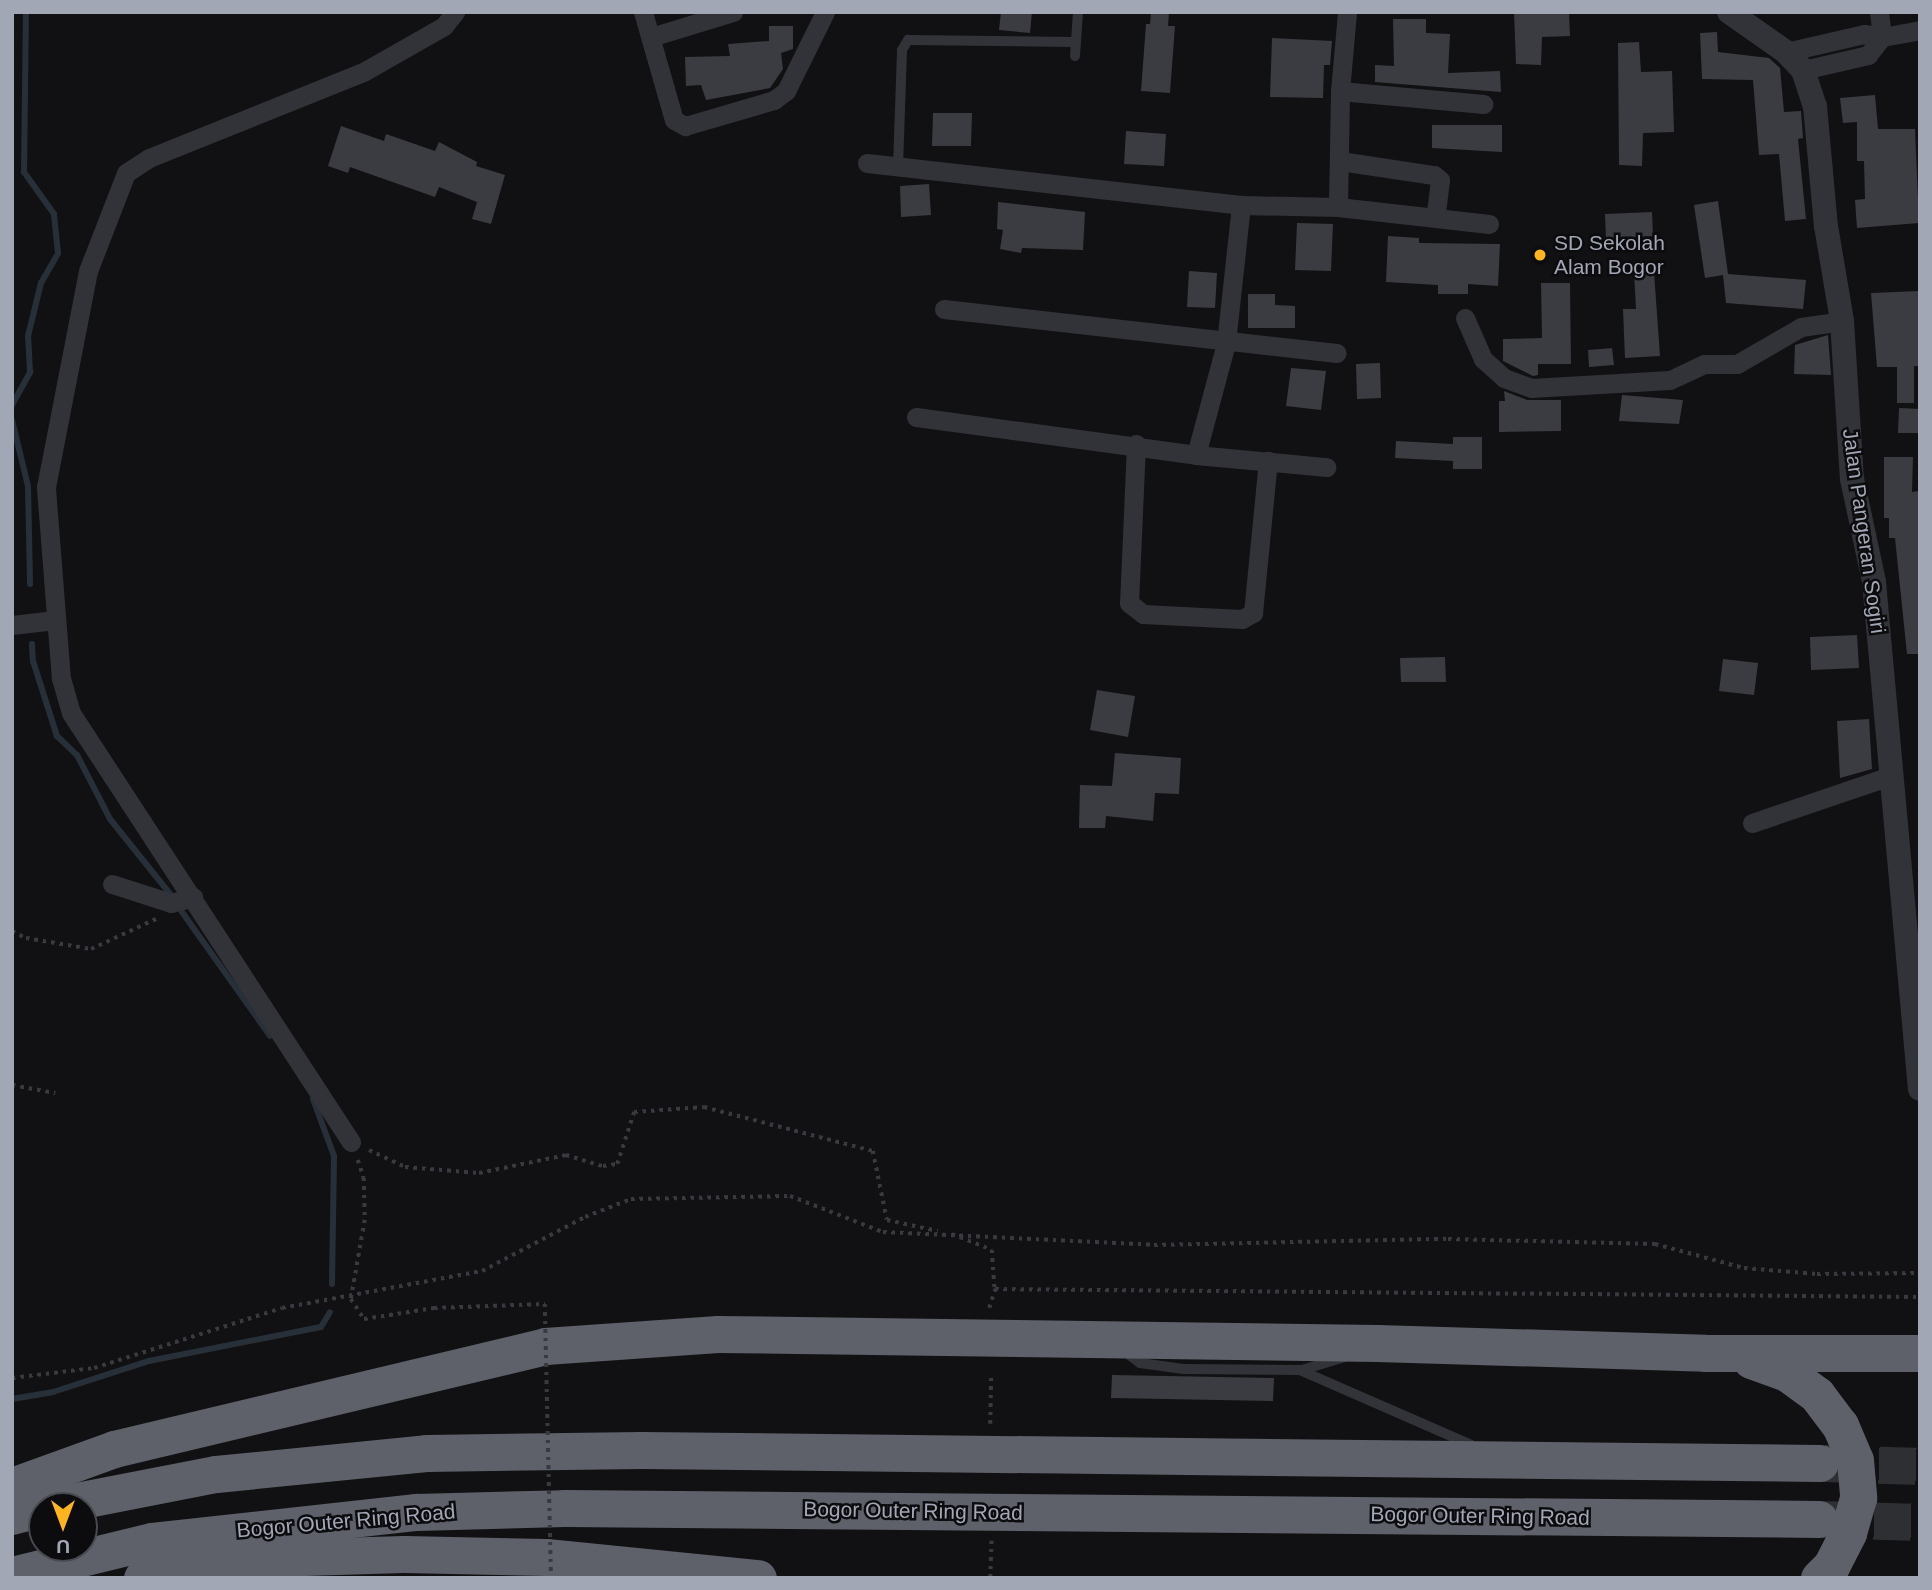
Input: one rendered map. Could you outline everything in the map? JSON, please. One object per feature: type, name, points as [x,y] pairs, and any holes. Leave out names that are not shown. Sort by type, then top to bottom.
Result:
[{"type":"highway","points":[[12,1486],[114,1449],[545,1346],[718,1334],[1377,1343],[1705,1353],[1920,1353]]},
{"type":"highway","points":[[1705,1353],[1751,1360],[1787,1373],[1817,1395],[1840,1425],[1854,1460],[1858,1497],[1848,1533],[1831,1566],[1819,1578]]},
{"type":"highway","points":[[98,1497],[216,1474],[426,1453],[640,1450],[1820,1463]]},
{"type":"highway","name":"Bogor Outer Ring Road","points":[[12,1575],[152,1541],[416,1511],[564,1508],[1819,1519]]},
{"type":"highway","points":[[142,1578],[304,1557],[404,1554],[547,1557],[758,1578]]},
{"type":"street","points":[[351,1142],[71,713],[61,679],[46,487],[88,271],[120,183],[149,158],[365,71],[444,26],[455,12]]},
{"type":"street","points":[[643,12],[674,120],[679,125],[694,125],[774,100],[786,91],[825,12]]},
{"type":"street","points":[[651,37],[733,12]]},
{"type":"street","points":[[1338,208],[1340,91],[1347,12]]},
{"type":"street","name":"Jalan Pangeran Sogiri","points":[[1729,12],[1786,51],[1803,70],[1815,106],[1826,226],[1842,321],[1852,479],[1874,582],[1920,1090]]},
{"type":"street","points":[[1803,70],[1868,55],[1882,37],[1880,12]]},
{"type":"street","points":[[1786,51],[1864,34],[1882,37],[1920,30]]},
{"type":"street","points":[[1340,91],[1483,104]]},
{"type":"street","points":[[1340,161],[1434,175],[1440,180],[1435,218]]},
{"type":"street","points":[[867,163],[1241,205],[1338,208],[1489,224]]},
{"type":"street","points":[[1196,455],[1226,343],[1241,205]]},
{"type":"street","points":[[944,309],[1226,343],[1336,353]]},
{"type":"street","points":[[1465,318],[1483,359],[1504,378],[1531,388],[1670,380],[1704,364],[1737,364],[1812,323],[1842,321]]},
{"type":"street","points":[[916,417],[1136,444],[1196,455],[1326,467]]},
{"type":"street","points":[[1136,444],[1129,603],[1143,614],[1242,619],[1253,613],[1268,461]]},
{"type":"street","points":[[12,625],[55,620]]},
{"type":"street","points":[[1752,823],[1893,775]]},
{"type":"street","points":[[112,884],[171,903],[193,897]]},
{"type":"lane","points":[[1075,56],[1079,12]]},
{"type":"lane","points":[[898,166],[902,50],[908,40],[1075,42]]},
{"type":"lane","points":[[1108,1339],[1140,1363],[1184,1369],[1302,1370],[1326,1366],[1377,1343]]},
{"type":"lane","points":[[1302,1370],[1504,1460]]},
{"type":"path","points":[[12,931],[26,938],[92,949],[154,922],[171,903]]},
{"type":"path","points":[[12,1085],[55,1093]]},
{"type":"path","points":[[351,1142],[405,1167],[479,1173],[566,1155],[603,1166],[617,1164],[634,1112],[704,1107],[873,1151],[887,1220],[949,1233],[992,1250],[995,1289],[989,1308]]},
{"type":"path","points":[[351,1142],[364,1178],[365,1220],[351,1299],[364,1319],[434,1308],[545,1304],[551,1578]]},
{"type":"path","points":[[12,1378],[94,1368],[282,1308],[351,1299],[482,1271],[585,1217],[631,1199],[790,1196],[883,1232],[949,1233],[1154,1245],[1448,1239],[1655,1244],[1744,1268],[1817,1274],[1920,1273]]},
{"type":"path","points":[[995,1289],[1920,1297]]},
{"type":"path","points":[[990,1426],[991,1374]]},
{"type":"path","points":[[990,1578],[991,1539]]},
{"type":"building","points":[[1001,12],[1032,12],[1030,33],[999,30]]},
{"type":"building","points":[[1151,12],[1169,12],[1168,26],[1175,26],[1170,93],[1141,91],[1146,24],[1150,24]]},
{"type":"building","points":[[1514,12],[1569,12],[1570,36],[1542,37],[1541,65],[1516,64]]},
{"type":"building","points":[[1393,19],[1426,19],[1426,33],[1450,34],[1448,73],[1500,71],[1501,92],[1375,82],[1375,65],[1394,66]]},
{"type":"building","points":[[769,26],[793,26],[793,49],[781,53],[783,69],[770,88],[706,100],[701,85],[686,86],[685,57],[730,56],[728,44],[769,41]]},
{"type":"building","points":[[1717,32],[1718,52],[1769,58],[1780,68],[1784,112],[1801,111],[1803,138],[1798,139],[1806,219],[1785,221],[1779,154],[1759,155],[1753,80],[1702,79],[1700,33]]},
{"type":"building","points":[[1272,38],[1332,41],[1330,65],[1324,65],[1323,98],[1270,97]]},
{"type":"building","points":[[1639,42],[1641,72],[1672,71],[1674,132],[1643,133],[1642,166],[1619,165],[1618,43]]},
{"type":"building","points":[[1875,95],[1878,129],[1915,129],[1919,223],[1857,228],[1855,200],[1865,199],[1864,161],[1857,161],[1857,122],[1843,123],[1840,98]]},
{"type":"building","points":[[933,113],[972,113],[971,146],[932,146]]},
{"type":"building","points":[[1432,125],[1502,125],[1502,152],[1432,148]]},
{"type":"building","points":[[341,126],[384,141],[386,134],[435,151],[439,142],[477,162],[476,166],[505,175],[491,224],[472,219],[477,202],[439,187],[435,197],[350,167],[348,173],[328,166]]},
{"type":"building","points":[[1126,131],[1166,134],[1164,166],[1124,164]]},
{"type":"building","points":[[929,184],[931,215],[901,217],[900,186]]},
{"type":"building","points":[[1718,201],[1728,274],[1806,280],[1803,309],[1726,303],[1723,275],[1705,278],[1694,205]]},
{"type":"building","points":[[998,202],[1085,212],[1083,250],[1022,248],[1021,253],[1000,249],[1003,230],[997,229]]},
{"type":"building","points":[[1652,212],[1653,236],[1606,238],[1605,214]]},
{"type":"building","points":[[1297,223],[1333,224],[1331,271],[1295,270]]},
{"type":"building","points":[[1388,236],[1419,238],[1419,243],[1500,244],[1498,286],[1468,284],[1468,294],[1438,294],[1438,285],[1386,282]]},
{"type":"building","points":[[1189,271],[1217,273],[1215,308],[1187,307]]},
{"type":"building","points":[[1634,272],[1654,272],[1660,356],[1625,358],[1623,309],[1636,309]]},
{"type":"building","points":[[1541,283],[1570,283],[1571,364],[1538,364],[1538,375],[1533,376],[1503,361],[1503,339],[1542,338]]},
{"type":"building","points":[[1920,291],[1920,366],[1914,366],[1914,403],[1897,403],[1897,367],[1877,367],[1871,293]]},
{"type":"building","points":[[1248,294],[1275,294],[1275,305],[1295,306],[1295,328],[1248,328]]},
{"type":"building","points":[[1828,335],[1831,375],[1794,374],[1795,345]]},
{"type":"building","points":[[1612,348],[1614,365],[1589,367],[1588,350]]},
{"type":"building","points":[[1380,363],[1381,398],[1357,399],[1356,364]]},
{"type":"building","points":[[1291,368],[1326,371],[1321,410],[1286,406]]},
{"type":"building","points":[[1504,391],[1527,400],[1561,400],[1561,431],[1499,432],[1499,401],[1505,401]]},
{"type":"building","points":[[1622,395],[1683,400],[1679,424],[1619,421]]},
{"type":"building","points":[[1899,408],[1920,409],[1920,433],[1898,433]]},
{"type":"building","points":[[1453,437],[1482,437],[1482,469],[1453,469],[1453,461],[1395,458],[1396,441],[1453,444]]},
{"type":"building","points":[[1884,457],[1913,457],[1912,492],[1919,491],[1920,654],[1907,654],[1895,538],[1889,538],[1889,518],[1884,518]]},
{"type":"building","points":[[1857,635],[1859,668],[1811,670],[1810,637]]},
{"type":"building","points":[[1445,657],[1446,682],[1401,682],[1400,658]]},
{"type":"building","points":[[1723,659],[1758,663],[1754,695],[1719,691]]},
{"type":"building","points":[[1097,690],[1135,696],[1128,737],[1090,730]]},
{"type":"building","points":[[1869,719],[1872,769],[1840,778],[1837,721]]},
{"type":"building","points":[[1115,753],[1181,758],[1179,794],[1155,793],[1153,821],[1106,816],[1105,828],[1079,828],[1080,785],[1112,786]]},
{"type":"building","points":[[1112,1375],[1274,1378],[1273,1401],[1111,1398]]},
{"type":"waterway","points":[[12,405],[30,372],[28,336],[41,283],[58,253],[54,214],[24,172],[26,12]]},
{"type":"waterway","points":[[12,420],[28,486],[30,584]]},
{"type":"waterway","points":[[32,644],[33,661],[57,736],[77,755],[110,819],[170,894]]},
{"type":"waterway","points":[[182,912],[270,1036]]},
{"type":"waterway","points":[[313,1099],[334,1156],[332,1284]]},
{"type":"waterway","points":[[12,1399],[53,1392],[149,1361],[321,1327],[330,1312]]},
{"type":"tunnel","points":[[1824,1463],[1920,1466]]},
{"type":"tunnel","points":[[1819,1519],[1920,1522]]},
{"type":"place","name":"SD Sekolah Alam Bogor","points":[[1540,255]]}]
